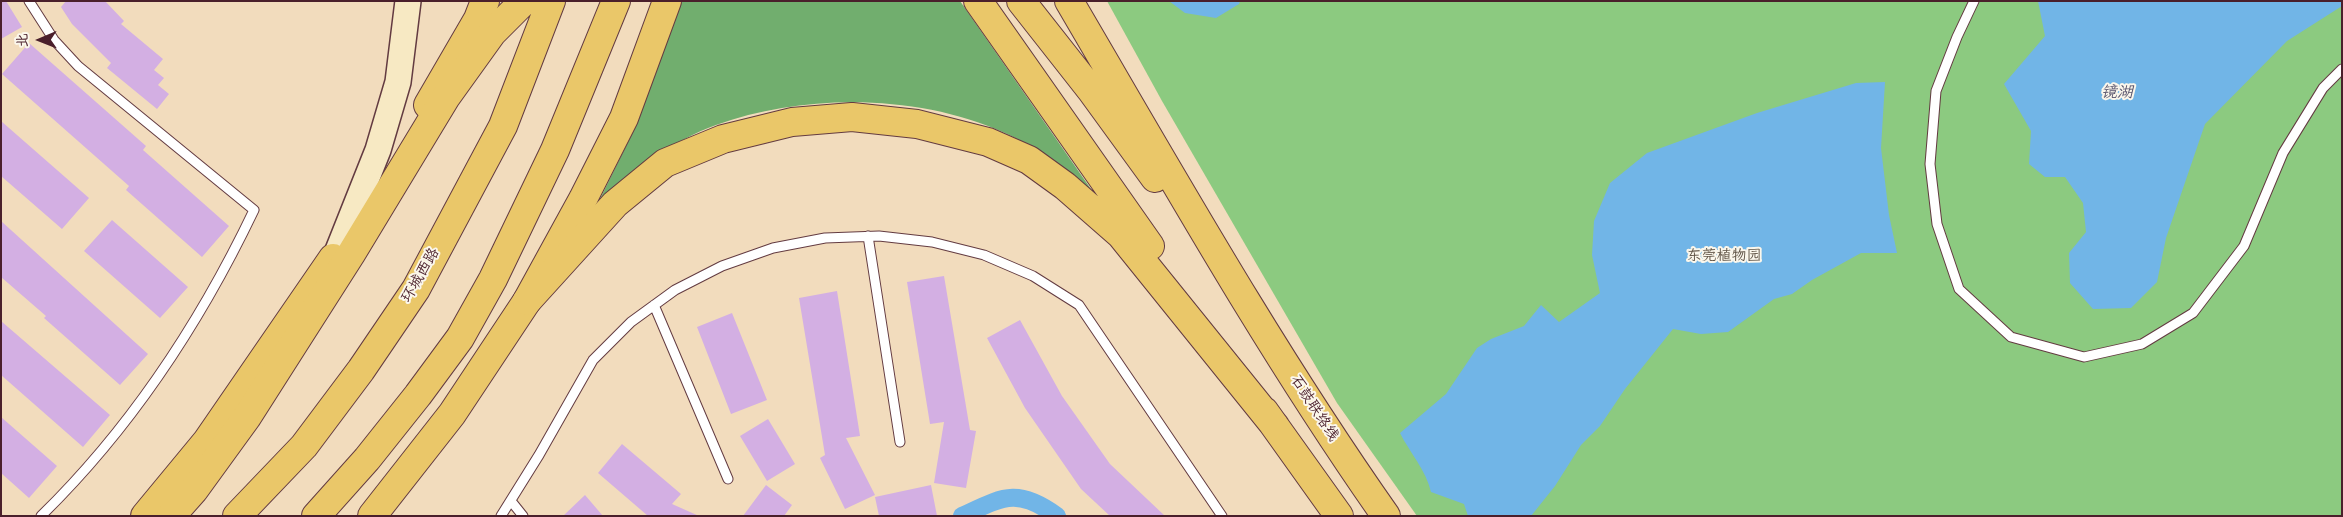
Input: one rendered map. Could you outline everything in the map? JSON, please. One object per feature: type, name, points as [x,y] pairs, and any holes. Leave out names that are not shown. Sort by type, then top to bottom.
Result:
[{"type":"main road","points":[[337,253],[378,150],[395,90],[408,1]]},
{"type":"main road","points":[[145,516],[208,441],[337,253],[399,156],[478,19],[486,1]]},
{"type":"main road","points":[[171,516],[194,490],[247,418],[352,254],[446,97],[492,33],[524,1]]},
{"type":"main road","name":"环城西路","points":[[237,516],[304,446],[361,370],[416,289],[503,126],[551,1]]},
{"type":"main road","points":[[316,516],[367,459],[460,338],[493,279],[555,150],[616,1]]},
{"type":"main road","points":[[372,516],[452,414],[527,301],[583,199],[624,118],[667,1]]},
{"type":"main road","points":[[656,32],[671,1]]},
{"type":"main road","points":[[978,1],[1339,516]]},
{"type":"main road","points":[[1014,1],[1052,43]]},
{"type":"main road","points":[[1021,1],[1090,90],[1244,300]]},
{"type":"main road","points":[[1069,1],[1244,300]]},
{"type":"main road","points":[[527,301],[615,204],[665,163],[723,139],[792,122],[852,117],[916,124],[988,142],[1029,160],[1065,186],[1121,235],[1275,426]]},
{"type":"main road","name":"石鼓联络线","points":[[1244,300],[1328,434],[1386,516]]},
{"type":"lane","points":[[29,1],[54,40],[78,66],[254,210],[219,279],[185,338],[158,379],[98,456],[41,516]]},
{"type":"lane","points":[[1974,1],[1957,37],[1936,91],[1930,164],[1936,224],[1959,289],[2011,337],[2084,357],[2142,344],[2193,313],[2244,246],[2284,153],[2323,88],[2342,68]]},
{"type":"lane","points":[[868,236],[900,442]]},
{"type":"lane","points":[[501,516],[593,360],[631,322],[675,290],[722,266],[773,248],[826,238],[868,236],[932,242],[984,255],[1033,276],[1079,304],[1222,516]]},
{"type":"lane","points":[[654,305],[728,479]]},
{"type":"lane","points":[[511,501],[522,516]]},
{"type":"green space","points":[[682,1],[960,1],[1093,192],[1040,152],[1005,133],[972,120],[936,111],[862,102],[824,103],[787,107],[750,115],[708,128],[655,155],[633,171],[599,201],[637,124]]},
{"type":"green space","name":"东莞植物园","points":[[1107,1],[2342,1],[2342,516],[1417,516],[1337,403],[1162,101]]},
{"type":"water","points":[[1169,1],[1240,1],[1239,4],[1216,18],[1185,13]]},
{"type":"water","name":"镜湖","points":[[2038,1],[2342,1],[2342,6],[2287,41],[2205,124],[2166,238],[2157,282],[2131,308],[2093,309],[2070,283],[2069,253],[2086,232],[2083,203],[2065,177],[2045,177],[2029,164],[2031,131],[2004,84],[2045,36]]},
{"type":"water","points":[[1885,82],[1881,148],[1889,215],[1897,253],[1861,253],[1812,280],[1792,294],[1774,299],[1728,332],[1701,334],[1673,329],[1625,389],[1600,426],[1581,445],[1555,486],[1531,516],[1468,516],[1464,504],[1431,492],[1422,469],[1400,433],[1446,394],[1477,348],[1491,339],[1524,326],[1541,305],[1559,322],[1600,293],[1592,255],[1594,221],[1610,183],[1647,153],[1757,113],[1856,83]]},
{"type":"building","points":[[1,1],[6,1],[22,27],[1,39]]},
{"type":"building","points":[[66,1],[105,1],[124,21],[121,24],[163,59],[154,70],[164,78],[158,85],[169,94],[157,109],[107,68],[111,63],[72,24],[61,7]]},
{"type":"building","points":[[29,43],[146,146],[143,150],[229,226],[202,257],[126,190],[129,186],[2,74]]},
{"type":"building","points":[[1,121],[89,198],[62,229],[1,176]]},
{"type":"building","points":[[112,220],[188,287],[160,318],[84,251]]},
{"type":"building","points":[[1,221],[148,354],[120,385],[1,277]]},
{"type":"building","points":[[944,276],[970,430],[976,431],[966,488],[934,483],[944,422],[930,424],[907,282]]},
{"type":"building","points":[[837,291],[860,436],[846,438],[875,495],[845,509],[820,458],[825,455],[799,298]]},
{"type":"building","points":[[732,313],[767,400],[731,414],[697,327]]},
{"type":"building","points":[[1020,320],[1062,396],[1110,464],[1165,516],[1110,516],[1081,489],[1025,408],[987,338]]},
{"type":"building","points":[[1,321],[110,415],[83,447],[1,375]]},
{"type":"building","points":[[1,417],[57,466],[29,498],[1,473]]},
{"type":"building","points":[[768,419],[795,464],[767,481],[740,436]]},
{"type":"building","points":[[622,444],[681,494],[672,504],[699,516],[648,516],[598,473]]},
{"type":"building","points":[[766,485],[792,505],[784,516],[743,516]]},
{"type":"building","points":[[931,485],[937,516],[879,516],[875,497]]},
{"type":"building","points":[[585,495],[603,516],[563,516]]},
{"type":"waterway","points":[[962,516],[989,504],[1010,498],[1031,501],[1057,516]]}]
